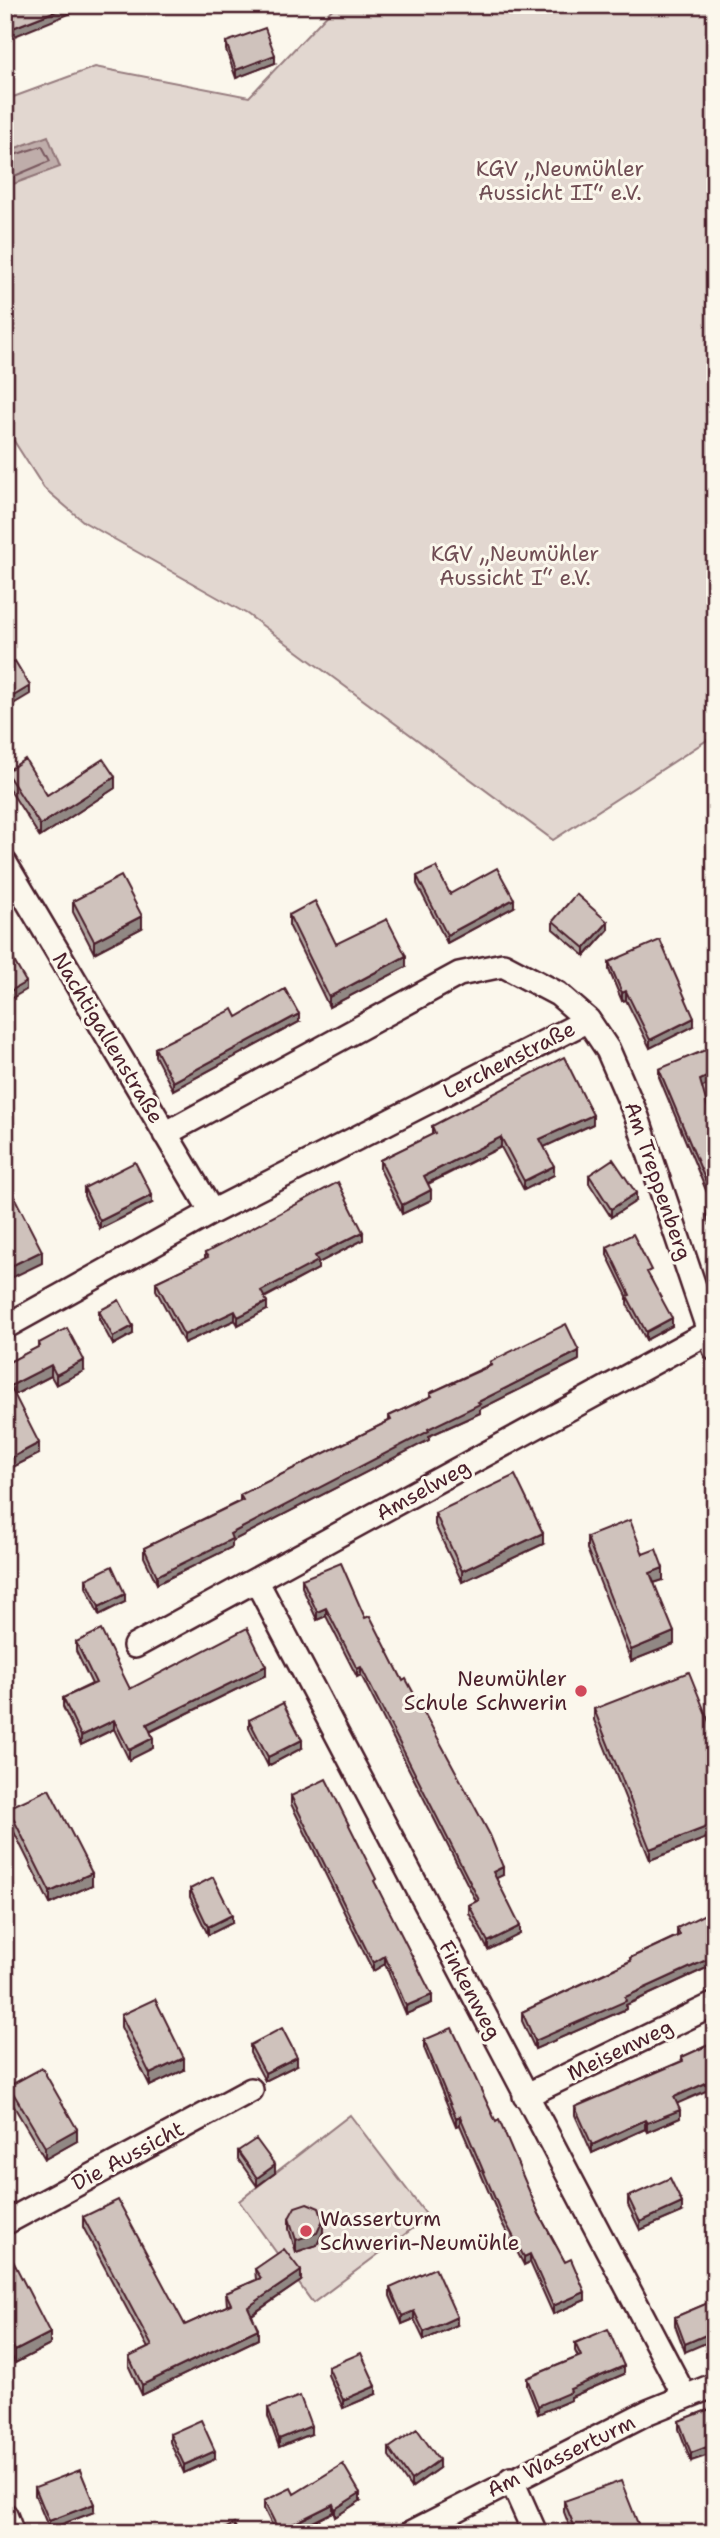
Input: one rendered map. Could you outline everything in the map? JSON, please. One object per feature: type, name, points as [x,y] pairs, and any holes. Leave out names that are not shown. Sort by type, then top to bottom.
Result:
[{"type":"street","name":"Nachtigallenstraße","points":[[5,863],[212,1212]]},
{"type":"street","name":"Lerchenstraße","points":[[5,1326],[212,1212],[588,1020],[558,994],[503,965],[459,974],[165,1134]]},
{"type":"street","name":"Am Treppenberg","points":[[588,1020],[608,1050],[637,1117],[712,1340]]},
{"type":"street","name":"Amselweg","points":[[135,1646],[712,1340]]},
{"type":"street","name":"Finkenweg","points":[[257,1582],[685,2397]]},
{"type":"street","name":"Meisenweg","points":[[525,2096],[715,2004]]},
{"type":"street","name":"Die Aussicht","points":[[5,2223],[251,2090]]},
{"type":"street","name":"Am Wasserturm","points":[[411,2533],[511,2479],[715,2385]]},
{"type":"street","points":[[511,2479],[535,2533]]},
{"type":"street","points":[[5,2515],[12,2533]]},
{"type":"green space","points":[[336,5],[715,5],[715,742],[712,737],[553,840],[247,614],[84,522],[44,488],[5,427],[5,100],[95,67],[249,97]]},
{"type":"green space","points":[[350,2115],[428,2217],[313,2303],[239,2201]]},
{"type":"water","points":[[48,136],[60,167],[5,187],[5,152]]},
{"type":"building","points":[[5,5],[71,5],[5,31]]},
{"type":"building","points":[[265,28],[275,55],[236,70],[226,42]]},
{"type":"building","points":[[15,661],[30,686],[5,701],[5,667]]},
{"type":"building","points":[[25,759],[47,795],[103,759],[115,777],[40,825],[6,772]]},
{"type":"building","points":[[436,867],[450,894],[497,868],[514,899],[447,935],[417,876]]},
{"type":"building","points":[[121,876],[142,916],[94,941],[73,901]]},
{"type":"building","points":[[576,894],[608,922],[585,948],[553,921]]},
{"type":"building","points":[[315,901],[336,944],[387,919],[406,956],[329,997],[289,915]]},
{"type":"building","points":[[660,940],[694,1018],[650,1040],[626,991],[622,993],[609,962]]},
{"type":"building","points":[[11,956],[26,982],[5,994],[5,959]]},
{"type":"building","points":[[285,989],[299,1014],[173,1082],[155,1048],[233,1009],[237,1017]]},
{"type":"building","points":[[715,1046],[715,1073],[700,1080],[711,1119],[715,1118],[715,1203],[659,1069]]},
{"type":"building","points":[[564,1057],[593,1115],[540,1139],[554,1166],[524,1181],[501,1137],[424,1176],[431,1190],[402,1205],[380,1160],[435,1133],[432,1126]]},
{"type":"building","points":[[613,1159],[636,1193],[611,1209],[589,1175]]},
{"type":"building","points":[[135,1162],[152,1195],[100,1221],[84,1188]]},
{"type":"building","points":[[5,1179],[42,1251],[5,1269]]},
{"type":"building","points":[[338,1182],[363,1232],[315,1256],[318,1261],[261,1291],[267,1302],[238,1317],[235,1311],[184,1335],[156,1282],[208,1257],[205,1253]]},
{"type":"building","points":[[715,1206],[715,1233],[707,1209]]},
{"type":"building","points":[[633,1234],[651,1270],[647,1272],[672,1318],[646,1332],[627,1296],[630,1295],[607,1247]]},
{"type":"building","points":[[119,1300],[133,1326],[113,1337],[99,1311]]},
{"type":"building","points":[[566,1324],[579,1351],[230,1534],[232,1539],[157,1576],[144,1548],[243,1500],[240,1495],[391,1420],[389,1416],[432,1396],[430,1393],[492,1365],[490,1362]]},
{"type":"building","points":[[67,1328],[84,1360],[56,1375],[51,1365],[10,1386],[39,1443],[11,1458],[5,1446],[5,1364]]},
{"type":"building","points":[[515,1475],[543,1533],[462,1571],[435,1513]]},
{"type":"building","points":[[630,1520],[643,1554],[656,1549],[663,1568],[650,1573],[674,1632],[631,1650],[587,1537]]},
{"type":"building","points":[[341,1563],[365,1618],[370,1616],[403,1681],[406,1679],[490,1835],[503,1867],[493,1872],[520,1926],[488,1942],[469,1905],[479,1900],[361,1667],[357,1669],[326,1608],[317,1612],[302,1579]]},
{"type":"building","points":[[112,1566],[125,1594],[99,1607],[86,1579]]},
{"type":"building","points":[[247,1628],[266,1666],[147,1724],[153,1738],[129,1750],[114,1720],[81,1736],[63,1698],[96,1683],[76,1642],[101,1630],[130,1689]]},
{"type":"building","points":[[689,1672],[715,1737],[715,1826],[714,1824],[650,1849],[594,1709]]},
{"type":"building","points":[[283,1703],[302,1740],[268,1757],[249,1720]]},
{"type":"building","points":[[326,1779],[432,1995],[406,2006],[385,1956],[373,1963],[291,1796]]},
{"type":"building","points":[[49,1789],[92,1873],[50,1892],[8,1808]]},
{"type":"building","points":[[213,1877],[232,1915],[208,1927],[190,1889]]},
{"type":"building","points":[[709,1912],[715,1924],[715,1956],[625,1997],[626,2001],[535,2041],[522,2012],[680,1935],[677,1928]]},
{"type":"building","points":[[155,1999],[184,2058],[150,2074],[121,2015]]},
{"type":"building","points":[[282,2028],[297,2057],[265,2073],[250,2045]]},
{"type":"building","points":[[452,2028],[496,2122],[499,2120],[539,2214],[565,2262],[571,2259],[585,2292],[553,2306],[530,2254],[524,2257],[502,2215],[460,2116],[456,2118],[424,2040]]},
{"type":"building","points":[[713,2043],[715,2079],[674,2097],[680,2110],[647,2123],[645,2120],[592,2145],[575,2107],[683,2061],[682,2057]]},
{"type":"building","points":[[42,2068],[77,2129],[45,2147],[9,2086]]},
{"type":"building","points":[[256,2139],[275,2165],[257,2178],[238,2151]]},
{"type":"building","points":[[670,2178],[682,2203],[640,2222],[628,2197]]},
{"type":"building","points":[[118,2200],[185,2325],[231,2304],[226,2293],[261,2278],[255,2269],[284,2249],[301,2271],[248,2307],[258,2329],[142,2385],[129,2357],[152,2346],[83,2217]]},
{"type":"building","points":[[307,2203],[319,2208],[323,2220],[317,2233],[296,2240],[289,2218],[295,2207]]},
{"type":"building","points":[[11,2257],[50,2333],[15,2351],[5,2331],[5,2260]]},
{"type":"building","points":[[435,2268],[457,2317],[424,2332],[414,2311],[402,2316],[390,2288]]},
{"type":"building","points":[[715,2300],[715,2331],[685,2344],[675,2317]]},
{"type":"building","points":[[608,2329],[624,2366],[538,2406],[527,2378],[581,2356],[575,2343]]},
{"type":"building","points":[[361,2353],[376,2386],[343,2400],[328,2367]]},
{"type":"building","points":[[300,2396],[311,2426],[279,2439],[268,2408]]},
{"type":"building","points":[[710,2409],[715,2421],[715,2444],[691,2453],[679,2421]]},
{"type":"building","points":[[201,2420],[215,2451],[184,2465],[170,2434]]},
{"type":"building","points":[[417,2429],[439,2460],[411,2480],[389,2448]]},
{"type":"building","points":[[343,2464],[360,2493],[335,2509],[333,2504],[279,2531],[264,2501],[291,2488],[294,2494]]},
{"type":"building","points":[[80,2470],[94,2504],[49,2521],[35,2487]]},
{"type":"building","points":[[621,2481],[638,2524],[613,2533],[577,2533],[564,2501]]},
{"type":"building","points":[[234,2524],[238,2533],[216,2533]]},
{"type":"place","name":"Neumühler Schule Schwerin","points":[[581,1691]]},
{"type":"place","name":"Wasserturm Schwerin-Neumühle","points":[[306,2231]]},
{"type":"park label","name":"KGV „Neumühler Aussicht II“ e.V.","points":[[560,181]]},
{"type":"park label","name":"KGV „Neumühler Aussicht I“ e.V.","points":[[515,566]]}]
